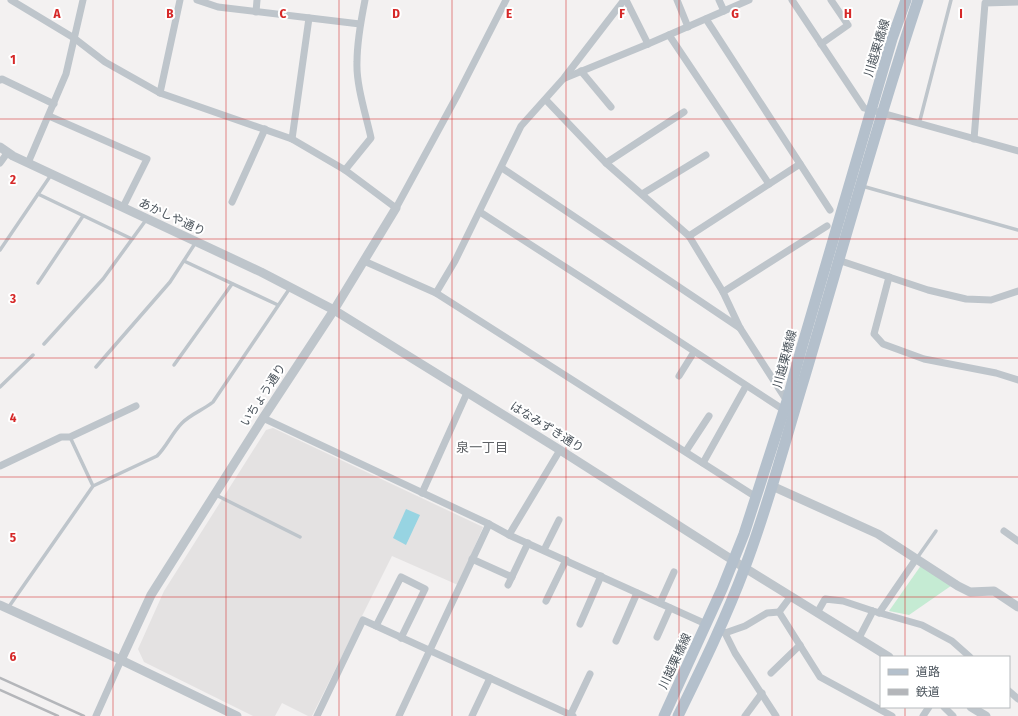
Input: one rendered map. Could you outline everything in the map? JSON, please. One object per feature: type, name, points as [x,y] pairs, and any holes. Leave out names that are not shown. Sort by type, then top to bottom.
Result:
[{"type":"main road","name":"川越栗橋線","points":[[678,716],[703,664],[722,632],[755,541],[861,185],[892,39],[906,0]]},
{"type":"main road","name":"川越栗橋線","points":[[664,716],[706,624],[744,534],[876,111],[918,0]]},
{"type":"main road","points":[[656,716],[665,697],[690,660]]},
{"type":"main road","points":[[685,716],[703,664]]},
{"type":"street","points":[[11,0],[74,38],[105,62],[160,93],[292,139],[345,170],[396,208],[458,94],[506,0]]},
{"type":"street","points":[[28,163],[66,74],[83,0]]},
{"type":"street","points":[[160,93],[180,0]]},
{"type":"street","points":[[197,0],[218,7],[360,24]]},
{"type":"street","points":[[256,12],[258,0]]},
{"type":"street","points":[[345,170],[371,138],[359,82],[357,63],[360,24],[365,0]]},
{"type":"street","points":[[436,293],[455,262],[502,168],[521,126],[546,100],[625,0],[648,44]]},
{"type":"street","points":[[677,0],[688,27]]},
{"type":"street","points":[[719,0],[724,11]]},
{"type":"street","points":[[564,78],[648,44],[749,0]]},
{"type":"street","points":[[792,0],[864,108],[1018,152]]},
{"type":"street","points":[[821,44],[848,25],[831,0]]},
{"type":"street","points":[[974,139],[985,2],[1018,2]]},
{"type":"street","points":[[292,139],[309,18]]},
{"type":"street","points":[[706,19],[830,210]]},
{"type":"street","points":[[669,35],[769,184]]},
{"type":"street","points":[[581,71],[611,107]]},
{"type":"street","points":[[0,80],[2,79],[54,104]]},
{"type":"street","points":[[546,100],[606,163],[689,236],[723,292],[740,328],[785,406]]},
{"type":"street","points":[[606,163],[684,112]]},
{"type":"street","points":[[49,116],[147,159],[123,207]]},
{"type":"street","points":[[232,202],[265,129]]},
{"type":"street","points":[[0,163],[4,149]]},
{"type":"street","name":"あかしや通り","points":[[4,149],[28,163],[261,272],[334,310]]},
{"type":"street","points":[[642,194],[706,155]]},
{"type":"street","points":[[689,236],[800,164]]},
{"type":"street","points":[[502,168],[740,328]]},
{"type":"street","name":"いちょう通り","points":[[121,660],[151,595],[262,418],[334,310],[396,208]]},
{"type":"street","points":[[480,212],[600,289],[746,386],[785,406]]},
{"type":"street","points":[[723,292],[827,226]]},
{"type":"street","points":[[838,260],[928,290],[966,299],[991,300],[1018,290]]},
{"type":"street","points":[[364,261],[436,293],[756,497]]},
{"type":"street","points":[[890,277],[874,334],[883,344],[924,360],[996,373],[1018,380]]},
{"type":"street","name":"はなみずき通り","points":[[334,310],[887,656]]},
{"type":"street","points":[[679,376],[694,352]]},
{"type":"street","points":[[703,462],[746,386]]},
{"type":"street","points":[[422,493],[467,393]]},
{"type":"street","points":[[0,466],[61,437],[70,437],[136,406]]},
{"type":"street","points":[[686,451],[708,416]]},
{"type":"street","points":[[262,418],[489,524],[509,535],[706,624]]},
{"type":"street","points":[[509,535],[560,450]]},
{"type":"street","points":[[772,486],[878,534],[958,586],[970,592],[994,591],[1018,607]]},
{"type":"street","points":[[544,550],[559,520]]},
{"type":"street","points":[[399,716],[489,524]]},
{"type":"street","points":[[1004,531],[1018,541]]},
{"type":"street","points":[[508,585],[528,543]]},
{"type":"street","points":[[472,559],[512,577]]},
{"type":"street","points":[[860,638],[876,612],[916,559]]},
{"type":"street","points":[[546,601],[566,560]]},
{"type":"street","points":[[660,603],[674,572]]},
{"type":"street","points":[[580,624],[601,576]]},
{"type":"street","points":[[376,626],[400,577],[425,589],[401,638]]},
{"type":"street","points":[[616,641],[637,592]]},
{"type":"street","points":[[776,716],[722,632],[745,626],[767,613],[779,612],[791,596]]},
{"type":"street","points":[[818,613],[825,599],[842,601],[922,625],[952,641],[969,656]]},
{"type":"street","points":[[4,607],[121,660],[237,716]]},
{"type":"street","points":[[657,637],[670,608]]},
{"type":"street","points":[[779,612],[820,677],[892,716]]},
{"type":"street","points":[[317,716],[362,620],[571,716],[590,674]]},
{"type":"street","points":[[771,673],[800,646]]},
{"type":"street","points":[[96,716],[121,660]]},
{"type":"street","points":[[472,716],[490,678]]},
{"type":"street","points":[[1010,692],[1018,699]]},
{"type":"street","points":[[745,716],[762,693]]},
{"type":"street","points":[[945,708],[953,716]]},
{"type":"street","points":[[973,708],[986,716]]},
{"type":"lane","points":[[919,124],[951,0]]},
{"type":"lane","points":[[0,250],[52,174]]},
{"type":"lane","points":[[861,185],[1018,230]]},
{"type":"lane","points":[[38,194],[132,239]]},
{"type":"lane","points":[[38,283],[83,216]]},
{"type":"lane","points":[[44,344],[103,279],[147,218]]},
{"type":"lane","points":[[96,367],[170,282],[196,242]]},
{"type":"lane","points":[[184,261],[278,305]]},
{"type":"lane","points":[[174,365],[232,284]]},
{"type":"lane","points":[[4,607],[93,486],[156,456],[163,449],[180,424],[189,417],[205,409],[213,402],[290,287]]},
{"type":"lane","points":[[0,387],[33,355]]},
{"type":"lane","points":[[70,437],[93,486]]},
{"type":"lane","points":[[215,495],[300,537]]},
{"type":"lane","points":[[916,559],[936,531]]},
{"type":"shaded area","points":[[273,428],[483,527],[458,585],[392,556],[312,716],[308,716],[282,703],[275,716],[253,716],[144,662],[138,649],[164,591],[266,430]]},
{"type":"green space","points":[[922,564],[958,581],[909,615],[889,611]]},
{"type":"water","points":[[406,509],[420,515],[406,545],[393,538]]},
{"type":"railway","points":[[0,678],[84,716]]},
{"type":"railway","points":[[0,690],[58,716]]},
{"type":"district","name":"泉一丁目","points":[[482,447]]}]
